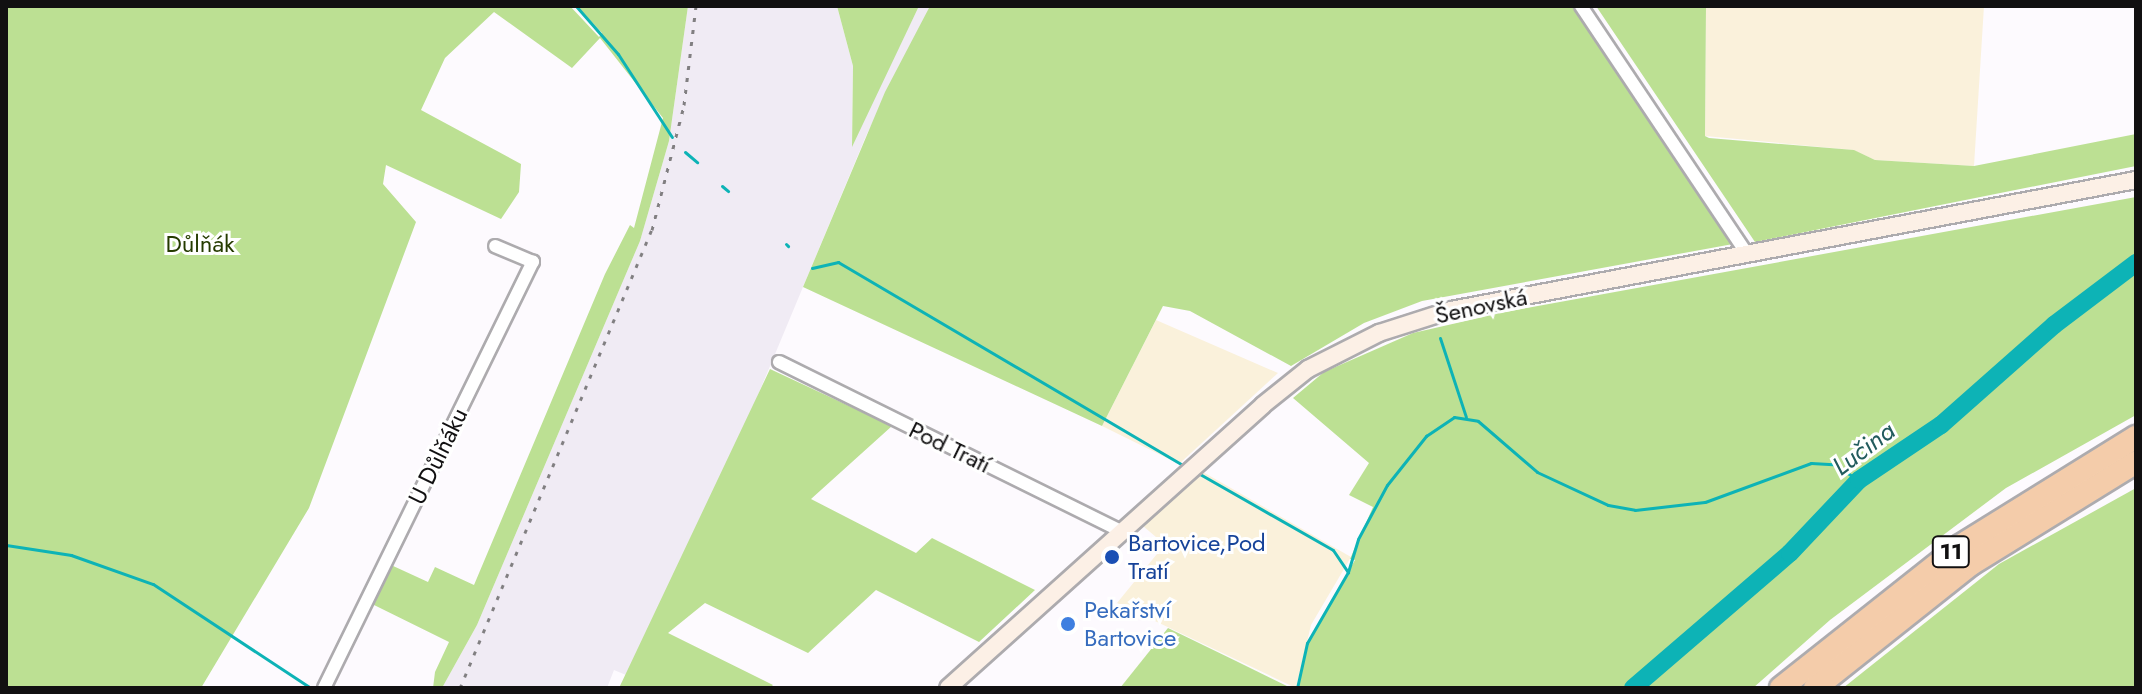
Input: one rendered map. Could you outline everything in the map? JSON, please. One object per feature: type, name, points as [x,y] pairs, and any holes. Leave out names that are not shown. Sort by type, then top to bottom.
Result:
[{"type":"highway","name":"11","points":[[1781,688],[1960,546],[2136,437]]},
{"type":"highway","name":"11","points":[[1815,688],[1971,564],[2136,462]]},
{"type":"street","points":[[1581,6],[1747,254]]},
{"type":"street","name":"Šenovská","points":[[948,688],[1121,531],[1308,369],[1379,333],[1451,310],[2136,180]]},
{"type":"street","name":"U Důlňáku","points":[[324,688],[533,262],[495,246]]},
{"type":"street","name":"Pod Tratí","points":[[779,362],[1121,531]]},
{"type":"shaded area","points":[[688,6],[837,6],[853,66],[852,144],[919,6],[930,6],[866,136],[740,438],[626,675],[614,670],[607,688],[442,688],[477,625],[640,241],[669,141]]},
{"type":"shaded area","points":[[1706,6],[1984,6],[1974,166],[1875,160],[1853,150],[1705,136]]},
{"type":"shaded area","points":[[1156,320],[1278,373],[1179,464],[1102,426]]},
{"type":"shaded area","points":[[1203,472],[1351,557],[1311,625],[1296,688],[1117,603],[1161,549],[1163,543],[1143,526]]},
{"type":"green space","name":"Důlňák","points":[[6,6],[570,6],[599,37],[602,33],[577,6],[688,6],[669,141],[640,241],[477,625],[442,688],[433,688],[435,672],[449,642],[372,604],[391,565],[428,582],[435,567],[474,585],[605,274],[630,225],[634,228],[663,118],[600,38],[572,68],[494,12],[445,58],[421,110],[521,164],[519,192],[501,219],[386,165],[383,184],[416,222],[309,508],[201,688],[6,688]]},
{"type":"green space","points":[[837,6],[919,6],[852,147],[853,66]]},
{"type":"green space","points":[[930,6],[1573,6],[1733,244],[1422,301],[1364,323],[1291,366],[1190,311],[1163,306],[1102,426],[803,287],[885,92]]},
{"type":"green space","points":[[1596,6],[1706,6],[1705,136],[1709,138],[1854,150],[1875,160],[1974,166],[2136,134],[2136,166],[1755,242]]},
{"type":"green space","points":[[2136,197],[2136,415],[2006,488],[1830,620],[1753,688],[1297,688],[1307,643],[1355,560],[1350,559],[1373,507],[1349,495],[1369,463],[1293,398],[1324,372],[1413,333],[1505,312]]},
{"type":"green space","points":[[770,369],[892,426],[811,499],[916,553],[932,538],[1035,590],[979,642],[876,590],[808,653],[705,603],[668,633],[773,685],[770,688],[619,688]]},
{"type":"green space","points":[[2136,488],[2134,688],[1843,688],[1999,564]]},
{"type":"green space","points":[[1168,628],[1236,661],[1291,688],[1120,688]]},
{"type":"waterway","points":[[576,6],[618,54],[672,137]]},
{"type":"waterway","points":[[685,152],[697,162]]},
{"type":"waterway","points":[[722,186],[728,191]]},
{"type":"waterway","points":[[812,268],[838,262],[1181,464]]},
{"type":"waterway","name":"Lučina","points":[[1633,688],[1790,553],[1859,480],[1941,425],[2054,325],[2136,263]]},
{"type":"waterway","points":[[1440,338],[1466,417]]},
{"type":"waterway","points":[[1198,473],[1333,550],[1348,572],[1358,539],[1387,485],[1426,436],[1454,417],[1478,421],[1537,472],[1608,505],[1635,510],[1705,502],[1811,463],[1833,464],[1859,480]]},
{"type":"waterway","points":[[6,545],[71,555],[153,584],[311,688]]},
{"type":"waterway","points":[[1297,688],[1307,643],[1348,572]]},
{"type":"railway","points":[[460,688],[652,230],[684,105],[696,6]]},
{"type":"place","name":"Bartovice,Pod Tratí","points":[[1112,557]]},
{"type":"place","name":"Pekařství Bartovice","points":[[1068,624]]}]
